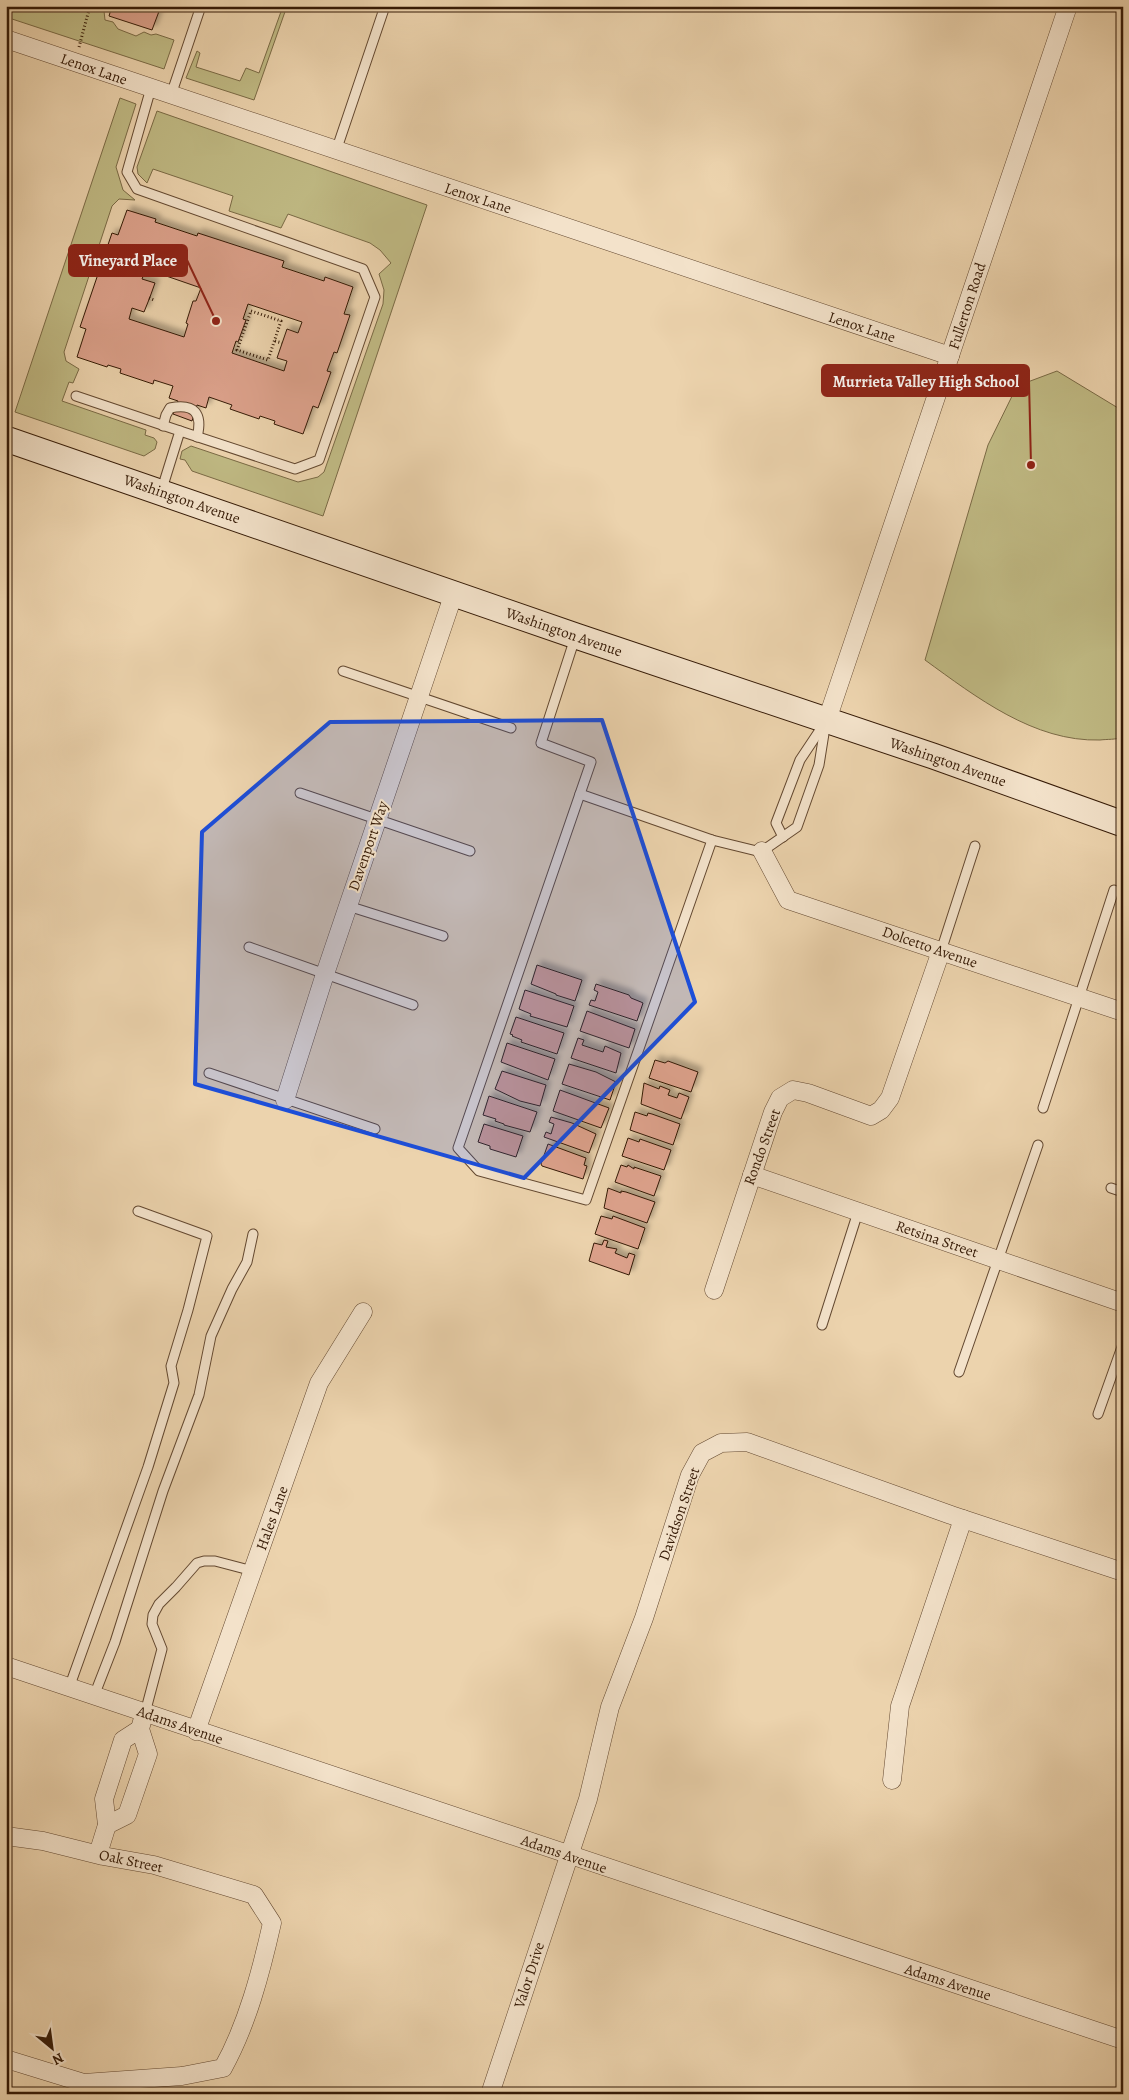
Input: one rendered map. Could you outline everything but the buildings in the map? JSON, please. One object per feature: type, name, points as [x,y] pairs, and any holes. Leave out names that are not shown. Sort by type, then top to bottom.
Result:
[{"type":"main road","name":"Washington Avenue","points":[[6,439],[576,636],[826,720],[1123,824]]},
{"type":"street","name":"Fullerton Road","points":[[826,720],[1068,6]]},
{"type":"street","name":"Lenox Lane","points":[[6,39],[950,356]]},
{"type":"street","name":"Davenport Way","points":[[285,1100],[325,974],[454,593]]},
{"type":"street","name":"Dolcetto Avenue","points":[[762,852],[788,900],[1123,1012]]},
{"type":"street","name":"Rondo Street","points":[[714,1290],[780,1098],[793,1090],[808,1093],[870,1116],[881,1110],[890,1098],[941,951]]},
{"type":"street","name":"Retsina Street","points":[[752,1175],[1123,1303]]},
{"type":"street","name":"Hales Lane","points":[[196,1731],[319,1383],[363,1312]]},
{"type":"street","name":"Davidson Street","points":[[569,1856],[588,1799],[610,1707],[644,1618],[687,1483],[702,1453],[722,1443],[747,1442],[963,1519],[1123,1572]]},
{"type":"street","points":[[892,1780],[900,1706],[963,1519]]},
{"type":"street","name":"Adams Avenue","points":[[6,1666],[94,1696],[142,1721],[196,1731],[1123,2040]]},
{"type":"street","points":[[98,1854],[107,1825],[104,1799],[122,1740],[142,1721]]},
{"type":"street","points":[[107,1825],[128,1815],[148,1754],[142,1721]]},
{"type":"street","points":[[110,1778],[137,1786]]},
{"type":"street","name":"Oak Street","points":[[6,1836],[43,1841],[154,1865],[254,1895],[272,1923],[266,1952],[252,1997],[234,2048],[223,2068],[182,2076],[84,2083],[6,2060]]},
{"type":"street","name":"Valor Drive","points":[[490,2094],[569,1856]]},
{"type":"lane","points":[[171,95],[201,6]]},
{"type":"lane","points":[[336,151],[385,6]]},
{"type":"lane","points":[[76,396],[295,469],[319,460],[374,297],[363,269],[137,189],[126,172],[151,88]]},
{"type":"lane","points":[[163,426],[170,408],[179,406],[196,411],[199,416],[200,425],[197,437]]},
{"type":"lane","points":[[161,492],[180,431]]},
{"type":"lane","points":[[576,636],[541,743],[590,762],[458,1148],[480,1171],[586,1200],[712,840]]},
{"type":"lane","points":[[343,671],[511,728]]},
{"type":"lane","points":[[783,837],[776,823],[800,760],[826,720]]},
{"type":"lane","points":[[580,794],[712,840],[762,852],[797,827],[819,765],[826,720]]},
{"type":"lane","points":[[300,793],[470,851]]},
{"type":"lane","points":[[941,951],[975,846]]},
{"type":"lane","points":[[1043,1108],[1114,890]]},
{"type":"lane","points":[[348,906],[443,936]]},
{"type":"lane","points":[[250,948],[413,1005]]},
{"type":"lane","points":[[209,1073],[375,1129]]},
{"type":"lane","points":[[959,1372],[1038,1145]]},
{"type":"lane","points":[[1111,1188],[1123,1192]]},
{"type":"lane","points":[[69,1688],[148,1467],[174,1383],[171,1366],[188,1310],[206,1236],[138,1211]]},
{"type":"lane","points":[[822,1325],[858,1212]]},
{"type":"lane","points":[[94,1696],[115,1642],[163,1491],[199,1395],[211,1336],[247,1262],[253,1234]]},
{"type":"lane","points":[[1098,1414],[1123,1344]]},
{"type":"lane","points":[[142,1721],[162,1648],[152,1624],[153,1615],[159,1604],[176,1588],[197,1563],[204,1561],[215,1562],[253,1571]]},
{"type":"path","points":[[74,62],[90,6]]},
{"type":"path","points":[[149,298],[154,300]]},
{"type":"path","points":[[251,311],[281,321],[275,341],[268,360],[237,350],[251,311]]},
{"type":"path","points":[[275,341],[282,343]]},
{"type":"highlighted area","points":[[602,720],[695,1002],[524,1178],[195,1084],[202,832],[330,722]]},
{"type":"shaded area","points":[[6,6],[88,6],[104,11],[105,20],[113,22],[118,29],[136,36],[144,32],[174,40],[164,69],[6,17]]},
{"type":"shaded area","points":[[283,6],[287,6],[254,100],[186,78],[197,51],[200,53],[196,67],[240,81],[246,68],[259,73]]},
{"type":"shaded area","points":[[120,98],[136,104],[116,167],[123,190],[135,200],[119,199],[112,206],[64,352],[66,361],[79,369],[73,383],[69,382],[62,401],[146,430],[145,435],[154,438],[157,442],[155,449],[144,456],[15,412]]},
{"type":"shaded area","points":[[157,111],[427,205],[323,516],[192,471],[185,460],[180,459],[182,451],[191,446],[298,482],[318,477],[324,472],[383,304],[384,290],[379,274],[391,263],[380,250],[370,243],[288,214],[281,228],[229,211],[233,196],[153,169],[147,183],[138,174],[137,167]]},
{"type":"shaded area","points":[[1057,371],[1123,411],[1123,737],[1117,739],[1076,739],[1052,734],[1029,725],[985,702],[925,660],[988,445],[1017,386]]},
{"type":"place","name":"Vineyard Place","points":[[216,321]]},
{"type":"place","name":"Murrieta Valley High School","points":[[1031,465]]}]
